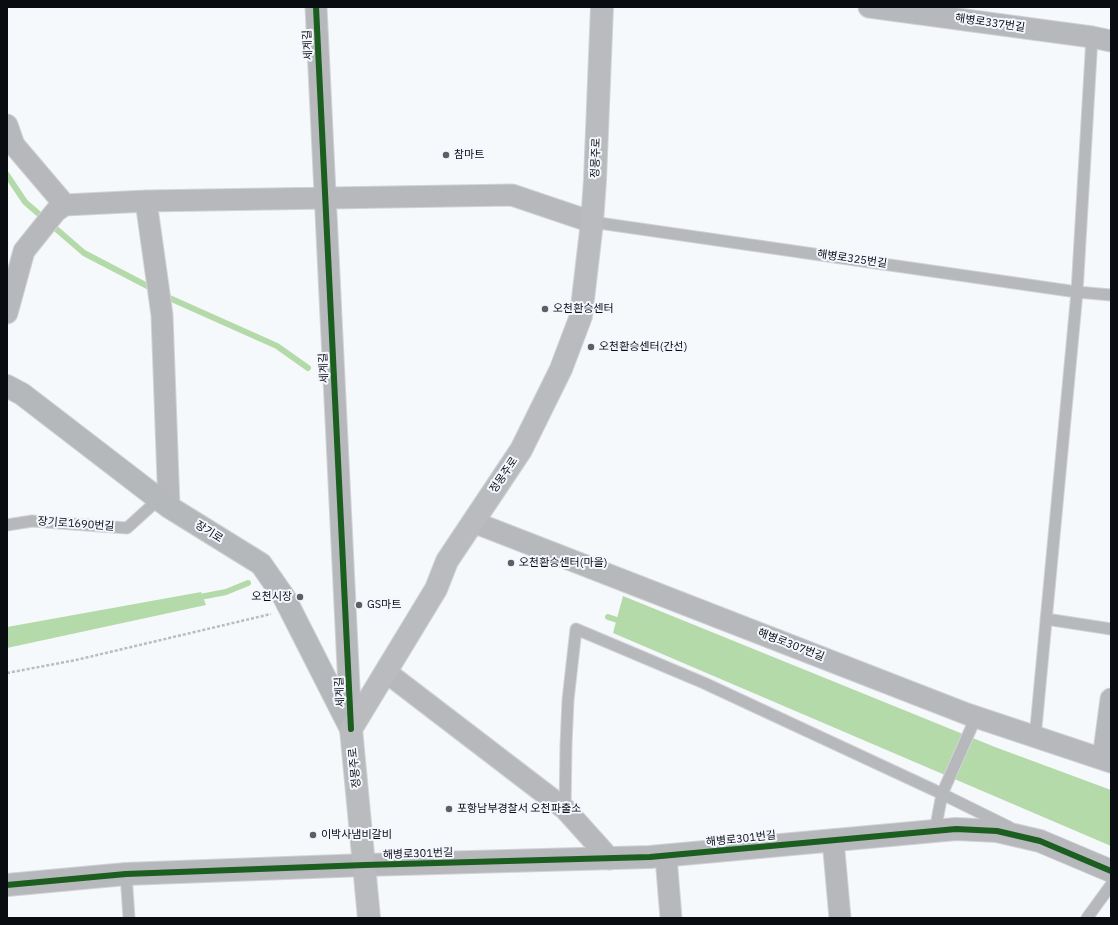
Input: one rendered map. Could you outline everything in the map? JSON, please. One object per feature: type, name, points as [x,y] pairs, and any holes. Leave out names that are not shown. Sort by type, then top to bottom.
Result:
[{"type":"main road","name":"정몽주로","points":[[369,918],[351,729],[436,589],[447,560],[521,450],[561,369],[581,316],[592,222],[595,180],[602,7]]},
{"type":"main road","name":"장기로","points":[[7,386],[22,394],[164,503],[261,564],[284,597],[351,729]]},
{"type":"street","name":"세계길","points":[[316,7],[351,729]]},
{"type":"street","name":"해병로337번길","points":[[869,7],[1101,39]]},
{"type":"street","points":[[7,125],[14,145],[60,208]]},
{"type":"street","points":[[7,313],[24,251],[60,208],[146,201],[512,195],[592,222]]},
{"type":"street","points":[[146,201],[162,315],[164,503]]},
{"type":"street","name":"해병로307번길","points":[[473,522],[975,722],[1035,738],[1107,761]]},
{"type":"street","points":[[386,672],[565,809],[610,859]]},
{"type":"street","points":[[1107,761],[1111,700]]},
{"type":"street","name":"해병로301번길","points":[[7,885],[126,874],[666,856],[935,831],[976,829],[997,831],[1040,842],[1111,871]]},
{"type":"street","points":[[833,840],[840,918]]},
{"type":"street","points":[[666,856],[671,918]]},
{"type":"lane","points":[[1035,738],[1101,39]]},
{"type":"lane","name":"해병로325번길","points":[[592,222],[1078,292],[1111,295]]},
{"type":"lane","name":"장기로1690번길","points":[[7,524],[32,521],[127,528],[164,503]]},
{"type":"lane","points":[[1046,620],[1111,629]]},
{"type":"lane","points":[[565,809],[568,700],[576,629],[704,683],[943,792],[1040,842]]},
{"type":"lane","points":[[935,831],[943,792],[975,722]]},
{"type":"lane","points":[[126,874],[128,918]]},
{"type":"lane","points":[[1087,918],[1111,885]]},
{"type":"path","points":[[7,673],[76,660],[291,610]]},
{"type":"shaded area","points":[[201,592],[206,605],[7,648],[7,627]]},
{"type":"shaded area","points":[[623,596],[995,747],[1111,790],[1111,846],[613,633]]},
{"type":"waterway","points":[[7,175],[25,202],[84,253],[155,290]]},
{"type":"waterway","points":[[165,296],[277,346],[308,368]]},
{"type":"waterway","points":[[195,598],[226,592],[248,583]]},
{"type":"waterway","points":[[608,617],[623,622]]},
{"type":"cycle path","points":[[316,7],[351,729]]},
{"type":"cycle path","points":[[7,885],[126,874],[365,865],[650,857],[956,829],[997,831],[1040,841],[1111,871]]},
{"type":"place","name":"참마트","points":[[446,155]]},
{"type":"place","name":"오천환승센터","points":[[545,309]]},
{"type":"place","name":"오천환승센터(간선)","points":[[591,347]]},
{"type":"place","name":"오천환승센터(마을)","points":[[511,563]]},
{"type":"place","name":"오천시장","points":[[300,597]]},
{"type":"place","name":"GS마트","points":[[359,605]]},
{"type":"place","name":"포항남부경찰서 오천파출소","points":[[449,809]]},
{"type":"place","name":"이박사냄비갈비","points":[[313,835]]}]
